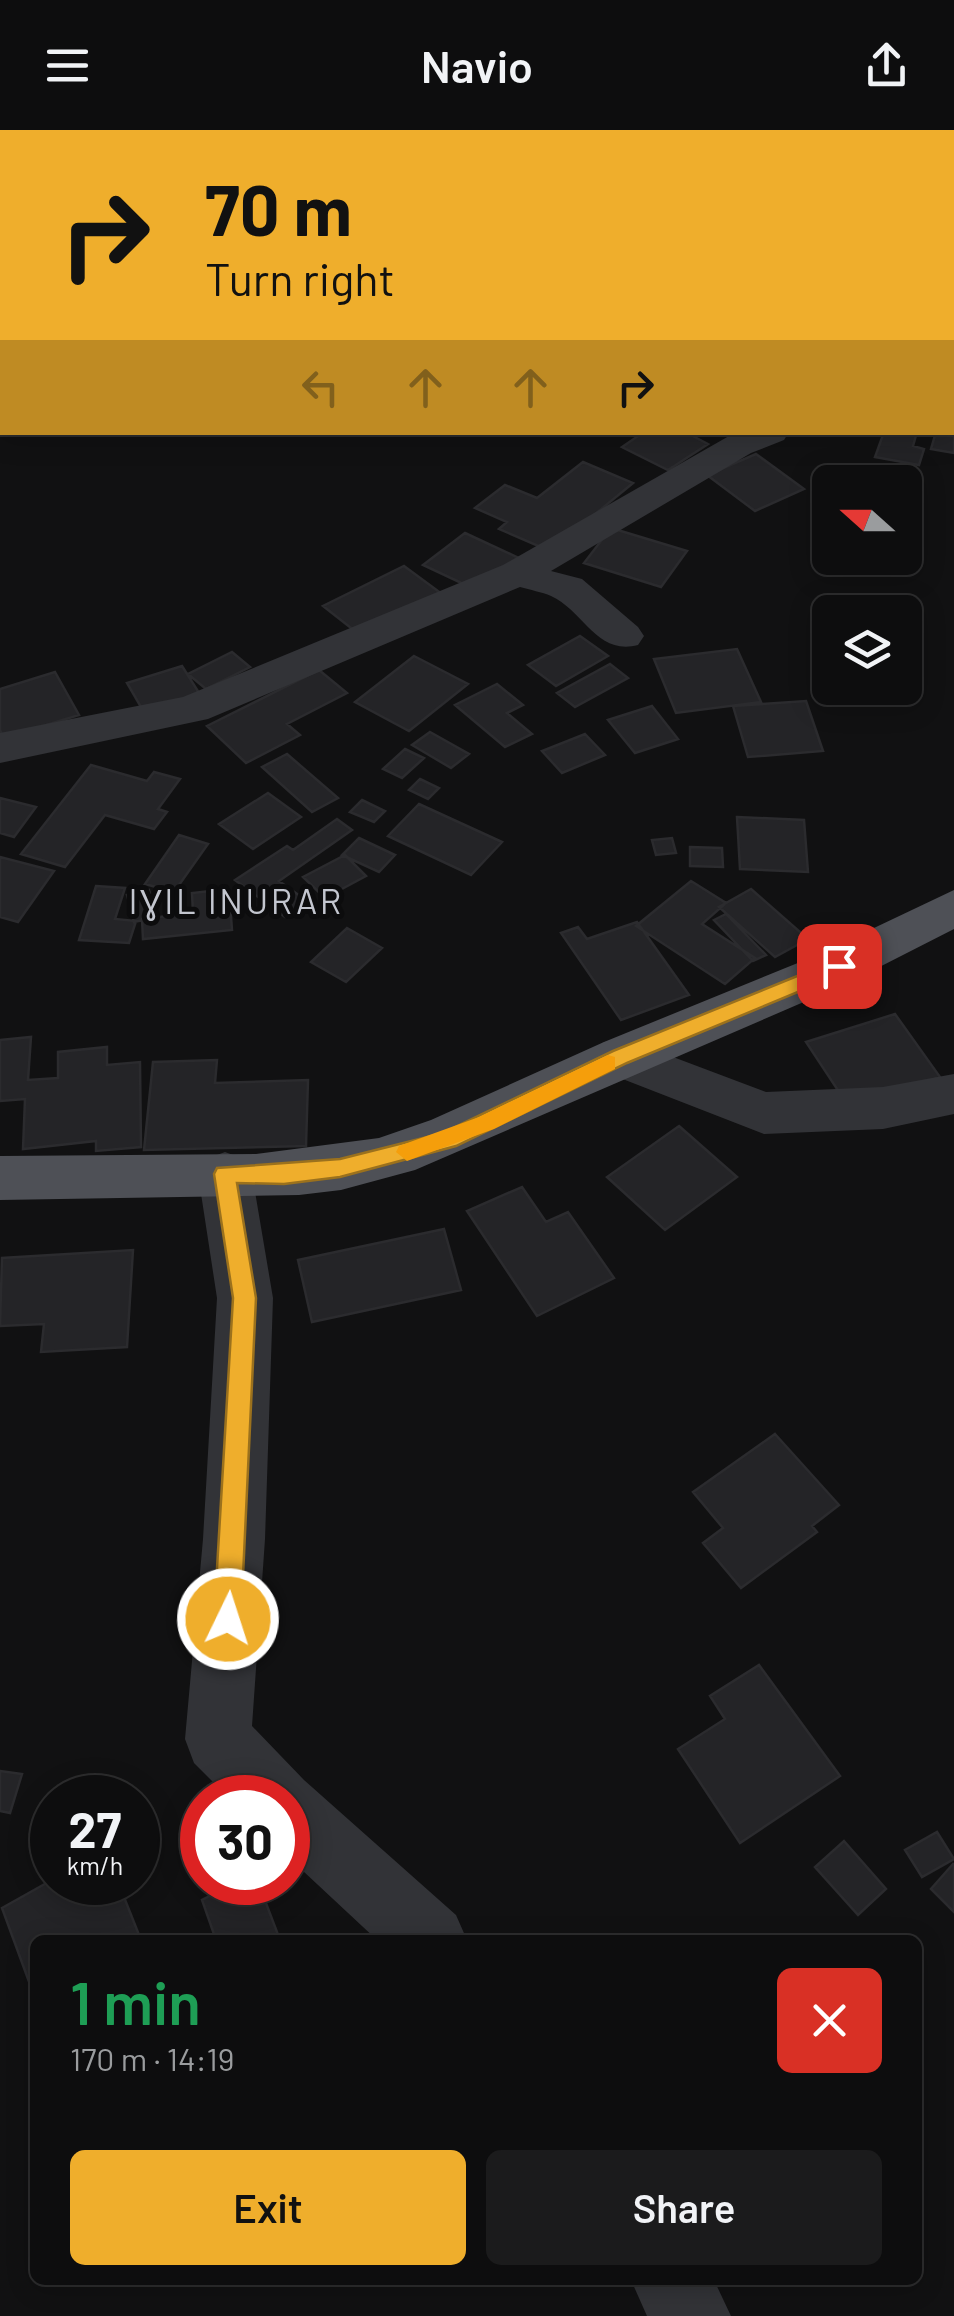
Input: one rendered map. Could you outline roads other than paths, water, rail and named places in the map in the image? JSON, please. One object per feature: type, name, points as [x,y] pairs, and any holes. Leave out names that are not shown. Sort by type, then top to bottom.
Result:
[{"type":"main road","points":[[0,1178],[284,1175],[392,1157],[486,1123],[620,1057],[811,980],[954,907]]},
{"type":"street","points":[[0,748],[193,709],[517,574],[738,445],[764,435]]},
{"type":"street","points":[[517,574],[568,588],[623,636]]},
{"type":"street","points":[[620,1057],[764,1114],[883,1108],[954,1094]]},
{"type":"street","points":[[225,1174],[245,1298],[234,1540],[218,1739],[253,1775]]},
{"type":"street","points":[[310,1830],[425,1935]]},
{"type":"street","points":[[673,2285],[691,2316]]},
{"type":"district","name":"IƔIL INURAR","points":[[236,902]]}]
